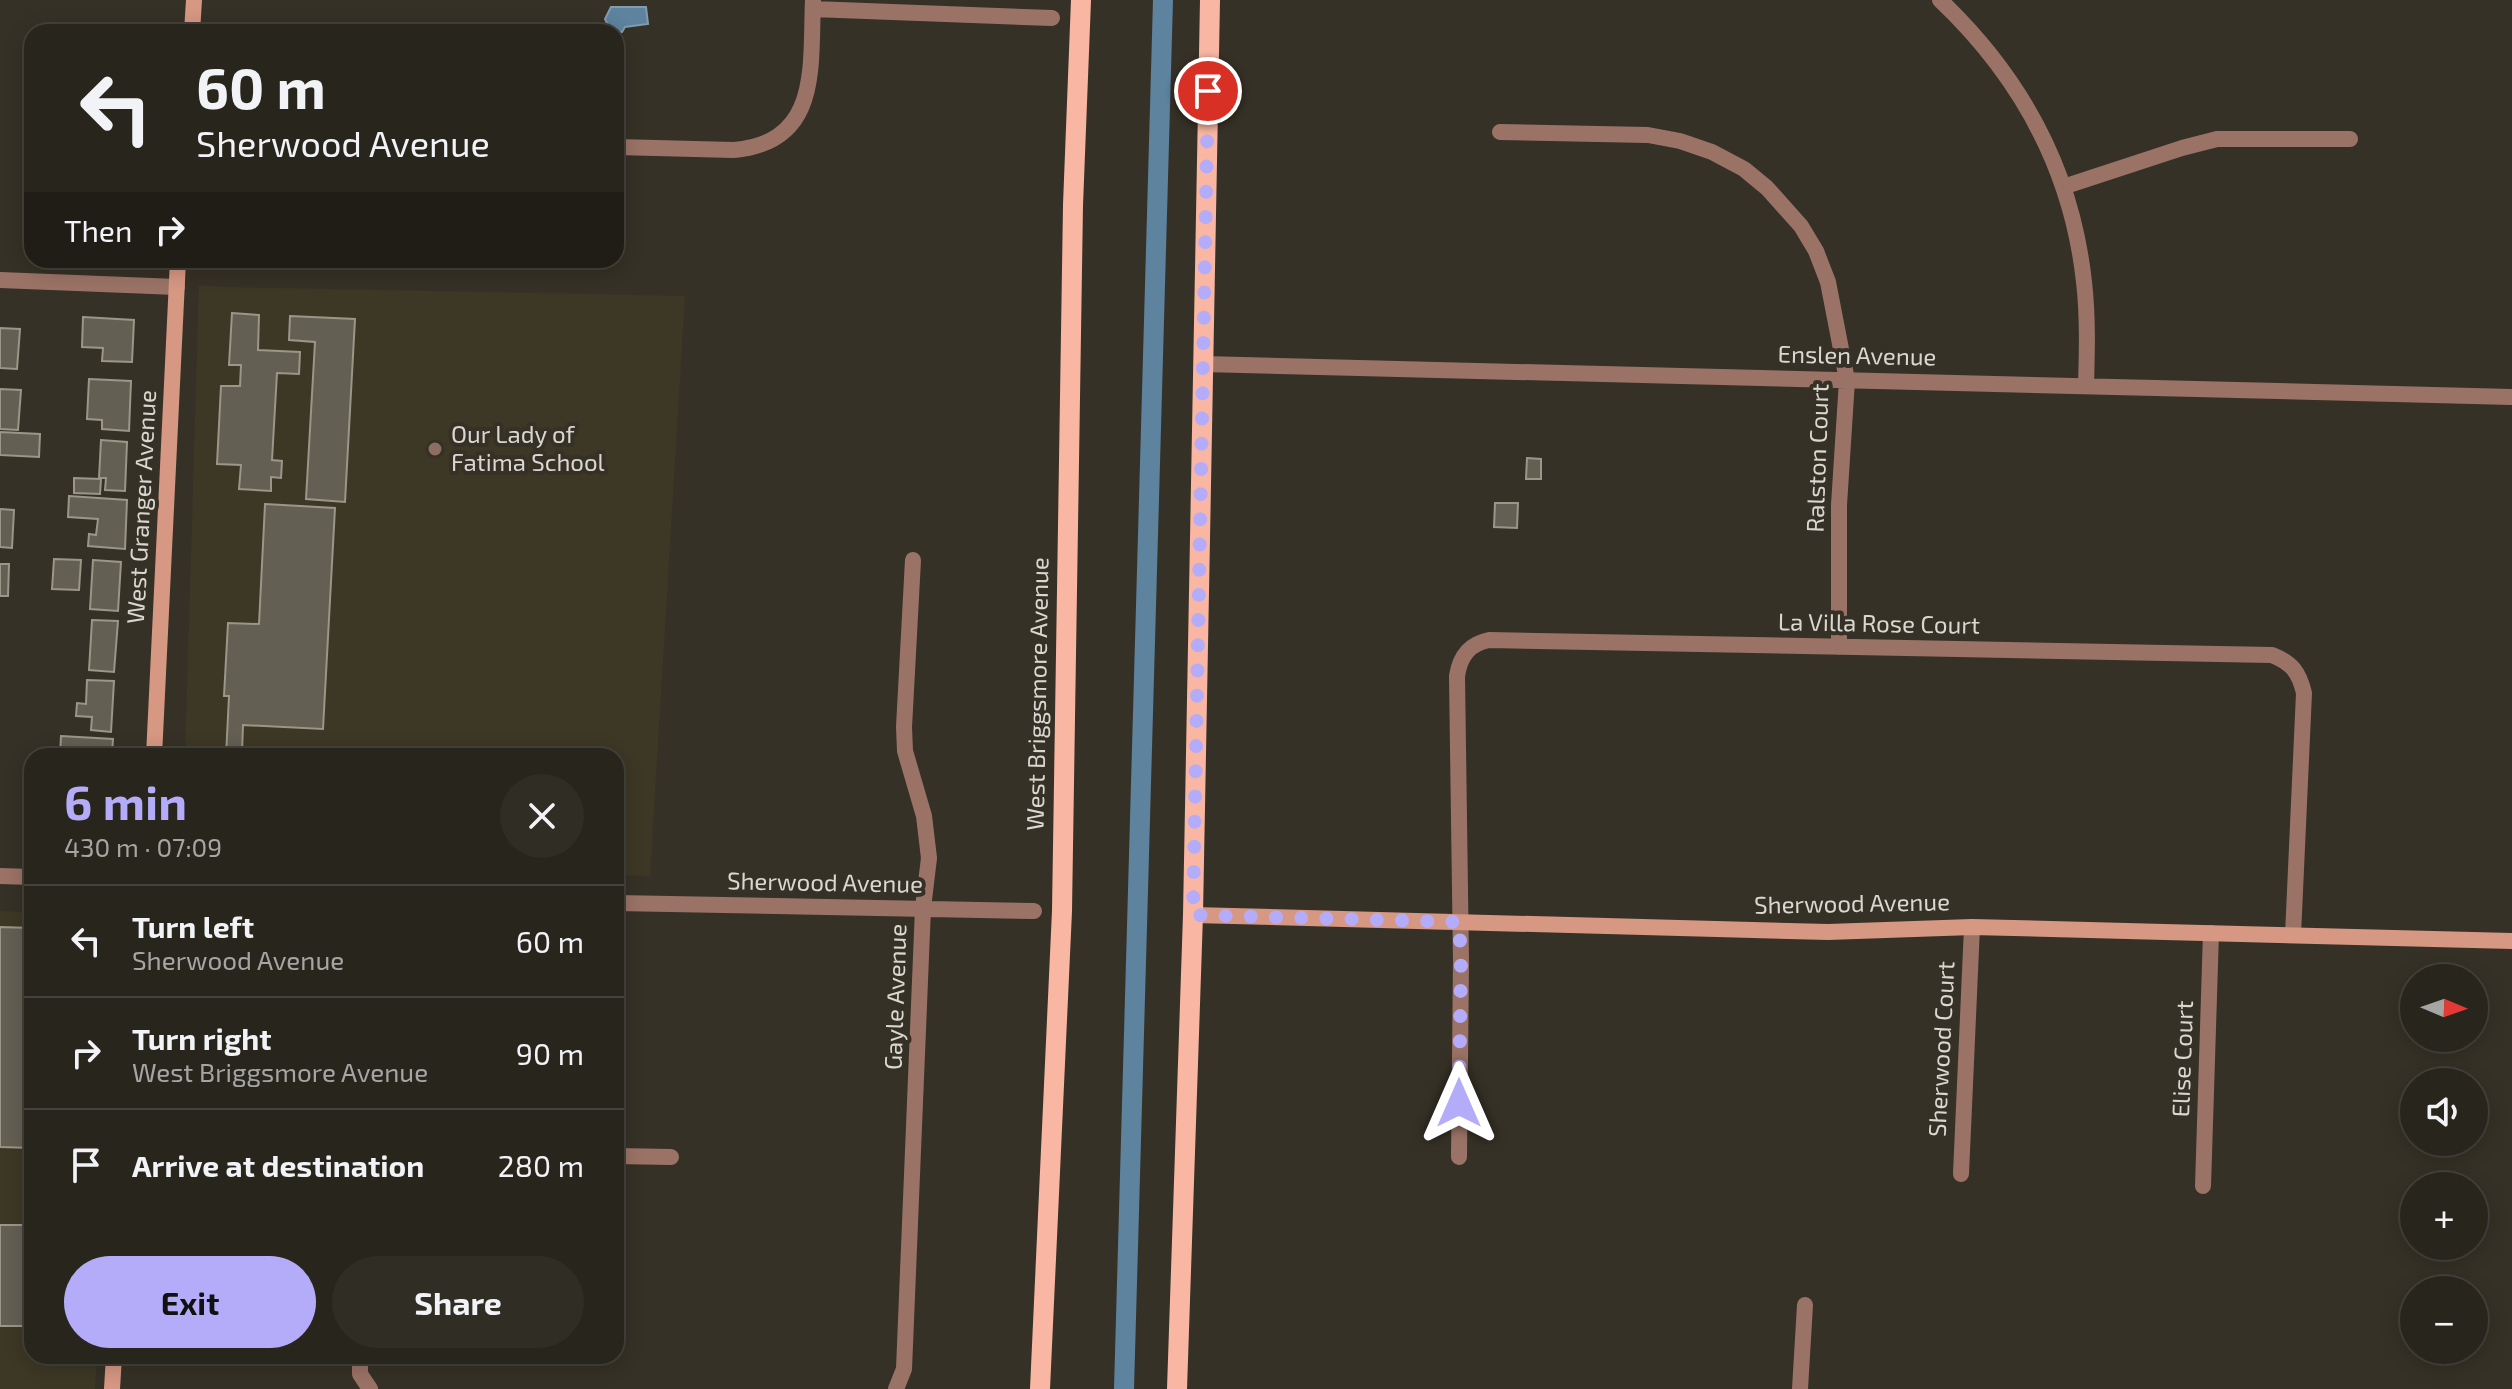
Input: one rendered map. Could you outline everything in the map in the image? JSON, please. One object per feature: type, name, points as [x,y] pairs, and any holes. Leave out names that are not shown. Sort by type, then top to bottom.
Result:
[{"type":"main road","name":"West Briggsmore Avenue","points":[[1040,1389],[1062,911],[1072,252],[1081,0]]},
{"type":"main road","points":[[1177,1389],[1193,915],[1210,0]]},
{"type":"street","points":[[192,24],[194,0]]},
{"type":"street","points":[[1940,0],[1995,57],[2021,95],[2043,136],[2063,187],[2084,280],[2086,386]]},
{"type":"street","points":[[624,147],[734,150],[752,148],[773,140],[786,130],[805,103],[810,79],[813,4],[1052,18]]},
{"type":"street","name":"Ralston Court","points":[[1500,132],[1648,135],[1680,141],[1712,152],[1744,169],[1785,206],[1816,251],[1828,282],[1847,380],[1839,505],[1839,647]]},
{"type":"street","points":[[2063,187],[2217,139],[2350,139]]},
{"type":"street","name":"West Granger Avenue","points":[[154,748],[178,268]]},
{"type":"street","points":[[0,280],[177,287]]},
{"type":"street","name":"Enslen Avenue","points":[[1202,364],[2512,397]]},
{"type":"street","name":"Gayle Avenue","points":[[896,1389],[904,1369],[923,908],[929,858],[924,816],[905,751],[913,560]]},
{"type":"street","name":"La Villa Rose Court","points":[[1459,1157],[1461,961],[1457,676],[1460,661],[1467,650],[1479,642],[2272,655],[2285,660],[2301,678],[2304,693],[2293,935]]},
{"type":"street","points":[[0,876],[24,877]]},
{"type":"street","name":"Sherwood Avenue","points":[[624,903],[1034,911]]},
{"type":"street","name":"Sherwood Avenue","points":[[1193,915],[1828,932],[1972,927],[2512,941]]},
{"type":"street","name":"Sherwood Court","points":[[1961,1174],[1972,927]]},
{"type":"street","name":"Elise Court","points":[[2203,1186],[2211,933]]},
{"type":"street","points":[[624,1156],[671,1157]]},
{"type":"street","points":[[1800,1389],[1805,1305]]},
{"type":"street","points":[[112,1389],[114,1364]]},
{"type":"street","points":[[360,1364],[360,1374],[368,1387]]},
{"type":"shaded area","name":"Our Lady of Fatima School","points":[[199,285],[685,296],[650,876],[624,875],[624,748],[185,748]]},
{"type":"shaded area","points":[[0,911],[24,912],[24,1364],[97,1364],[95,1389],[0,1389]]},
{"type":"water","points":[[611,7],[646,7],[648,24],[624,29],[624,24],[607,24],[605,19]]},
{"type":"building","points":[[232,313],[259,315],[258,350],[300,352],[299,374],[277,373],[272,460],[282,461],[281,478],[271,477],[271,491],[239,489],[241,465],[217,464],[221,386],[240,386],[241,365],[229,365]]},
{"type":"building","points":[[290,316],[355,319],[345,502],[306,499],[315,342],[289,340]]},
{"type":"building","points":[[83,317],[134,320],[132,362],[102,361],[103,348],[82,347]]},
{"type":"building","points":[[0,328],[20,329],[17,369],[0,368]]},
{"type":"building","points":[[89,379],[131,381],[129,431],[102,429],[102,420],[87,419]]},
{"type":"building","points":[[0,389],[21,390],[18,430],[0,429]]},
{"type":"building","points":[[0,432],[40,434],[39,457],[0,455]]},
{"type":"building","points":[[101,440],[127,442],[125,491],[105,490],[106,478],[99,478]]},
{"type":"building","points":[[1527,458],[1541,459],[1541,479],[1526,479]]},
{"type":"building","points":[[74,478],[101,479],[100,494],[74,493]]},
{"type":"building","points":[[69,496],[127,500],[125,549],[88,546],[89,534],[96,535],[98,519],[68,517]]},
{"type":"building","points":[[1495,503],[1518,503],[1517,528],[1494,527]]},
{"type":"building","points":[[265,504],[335,508],[323,729],[243,725],[242,748],[226,748],[229,696],[224,696],[228,623],[259,624]]},
{"type":"building","points":[[0,509],[14,510],[12,548],[0,547]]},
{"type":"building","points":[[54,559],[81,560],[79,590],[52,589]]},
{"type":"building","points":[[93,560],[121,562],[118,611],[90,609]]},
{"type":"building","points":[[0,564],[9,564],[8,596],[0,596]]},
{"type":"building","points":[[92,620],[118,621],[114,672],[89,670]]},
{"type":"building","points":[[87,680],[114,681],[111,732],[91,730],[92,717],[76,716],[77,703],[86,704]]},
{"type":"building","points":[[61,736],[113,739],[112,748],[60,748]]},
{"type":"building","points":[[0,927],[24,928],[24,1148],[0,1147]]},
{"type":"building","points":[[0,1225],[24,1225],[24,1326],[0,1326]]},
{"type":"waterway","points":[[1124,1389],[1163,0]]},
{"type":"place","name":"Our Lady of Fatima School","points":[[435,449]]},
{"type":"route","points":[[1208,91],[1193,915],[1459,922],[1459,1103]]}]
